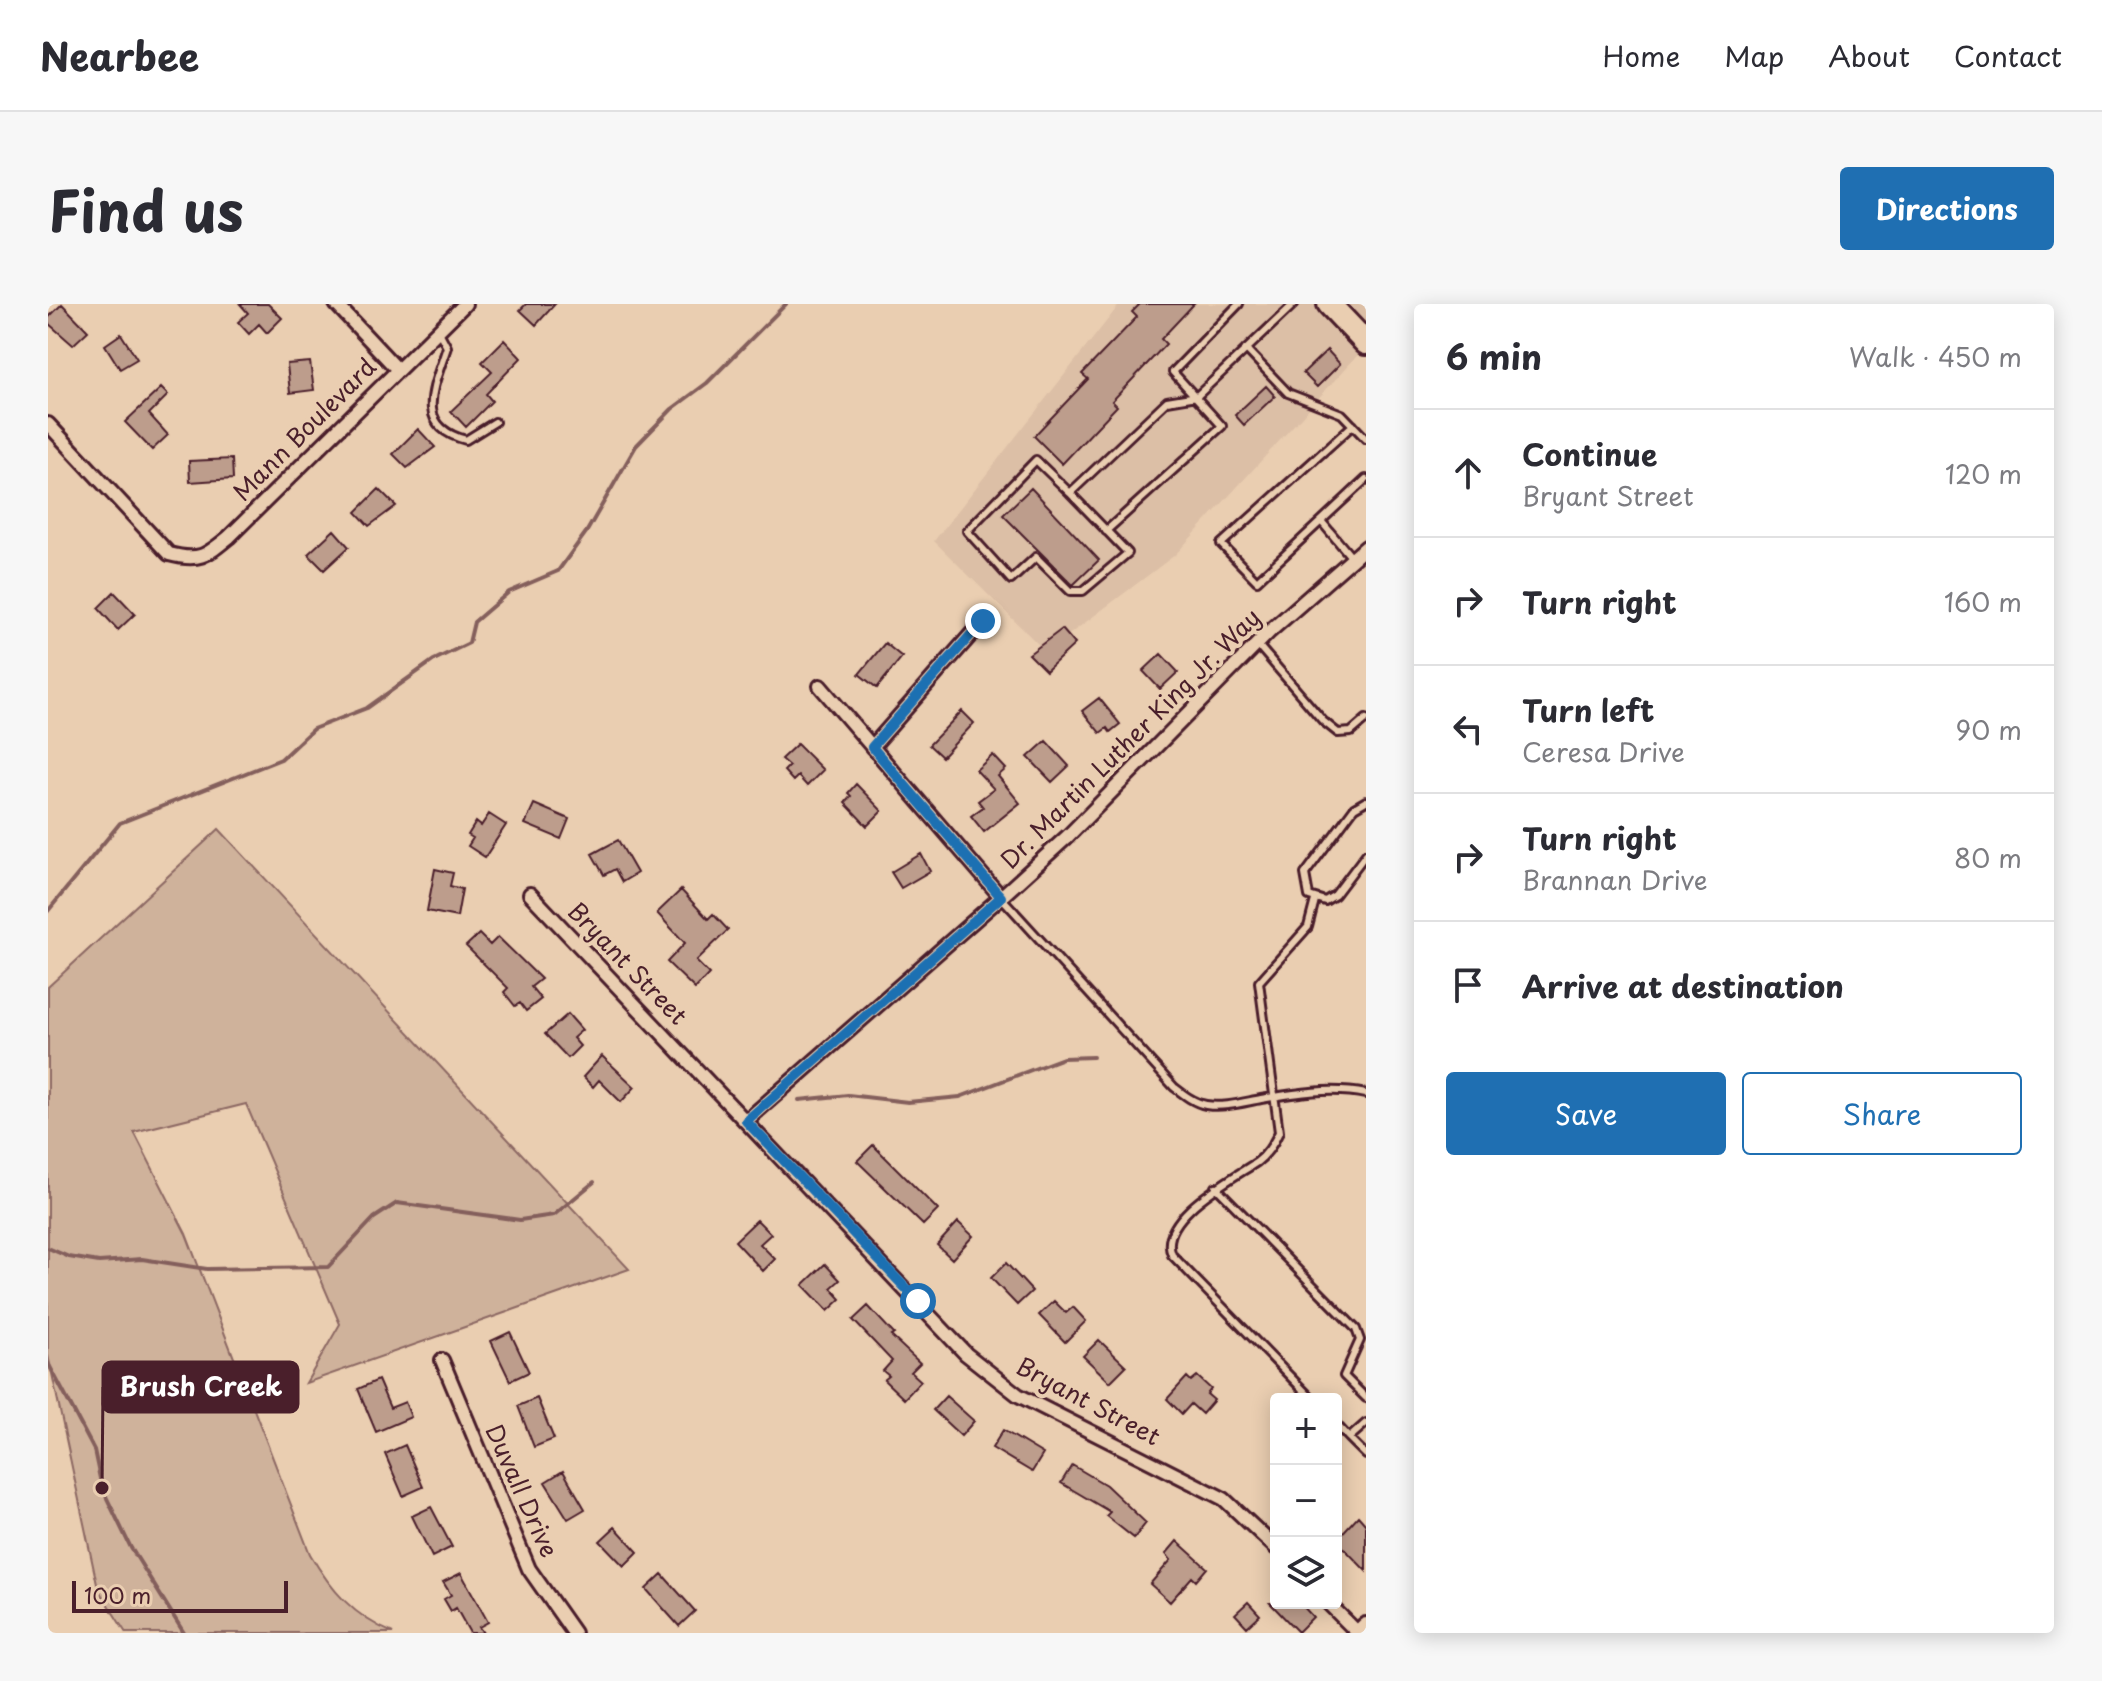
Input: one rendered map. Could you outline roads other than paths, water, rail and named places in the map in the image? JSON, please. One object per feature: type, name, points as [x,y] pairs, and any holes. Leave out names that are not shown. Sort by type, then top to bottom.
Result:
[{"type":"highway","points":[[1329,304],[1366,343]]},
{"type":"street","points":[[336,304],[397,369]]},
{"type":"street","name":"Mann Boulevard","points":[[48,424],[166,550],[190,560],[208,554],[465,304]]},
{"type":"street","name":"Dr. Martin Luther King Jr. Way","points":[[746,1121],[1068,836],[1257,644],[1366,547]]},
{"type":"street","points":[[872,747],[983,621]]},
{"type":"street","points":[[820,686],[1001,897]]},
{"type":"street","name":"Bryant Street","points":[[530,894],[966,1354],[1018,1395],[1224,1499],[1270,1542]]},
{"type":"street","name":"Duvall Drive","points":[[442,1360],[529,1569],[574,1633]]},
{"type":"street","points":[[1334,1609],[1359,1633],[1366,1627]]},
{"type":"lane","points":[[1106,531],[1222,426],[1173,372],[1239,304]]},
{"type":"lane","points":[[1070,493],[1167,401],[1197,396],[1294,304]]},
{"type":"lane","points":[[438,330],[447,347],[430,401],[433,418],[452,436],[466,440],[495,422]]},
{"type":"lane","points":[[1246,349],[1288,393],[1342,414],[1366,439]]},
{"type":"lane","points":[[1353,425],[1221,544],[1257,581],[1366,479]]},
{"type":"lane","points":[[1036,460],[1070,493],[1128,553],[1079,593],[1070,591],[1036,557],[1011,580],[967,531],[1036,460]]},
{"type":"lane","points":[[1321,521],[1353,559]]},
{"type":"lane","points":[[1257,644],[1323,721],[1338,733],[1351,732],[1366,719]]},
{"type":"lane","points":[[1366,801],[1354,808],[1305,874],[1306,891],[1315,900],[1325,901],[1335,895],[1366,854]]},
{"type":"lane","points":[[1001,897],[1174,1087],[1204,1105],[1228,1105],[1330,1090],[1366,1094]]},
{"type":"lane","points":[[1306,1393],[1172,1255],[1168,1234],[1216,1187],[1257,1162],[1279,1132],[1259,982],[1308,927],[1315,900]]},
{"type":"lane","points":[[1216,1187],[1356,1329],[1360,1340],[1344,1376],[1366,1398]]},
{"type":"lane","points":[[1349,1438],[1366,1423]]},
{"type":"lane","points":[[1342,1430],[1366,1455]]},
{"type":"waterway","points":[[48,911],[120,823],[281,759],[313,729],[367,708],[434,660],[469,643],[474,622],[509,592],[558,571],[587,531],[636,446],[672,409],[707,383],[786,304]]},
{"type":"waterway","points":[[799,1100],[848,1095],[908,1102],[960,1097],[1063,1058],[1093,1057]]},
{"type":"waterway","points":[[48,1248],[69,1257],[99,1262],[142,1259],[207,1269],[328,1267],[374,1218],[397,1203],[520,1220],[554,1215],[594,1182]]},
{"type":"waterway","points":[[48,1363],[94,1450],[102,1488],[131,1548],[184,1633]]},
{"type":"place","name":"Brush Creek","points":[[102,1488]]}]
